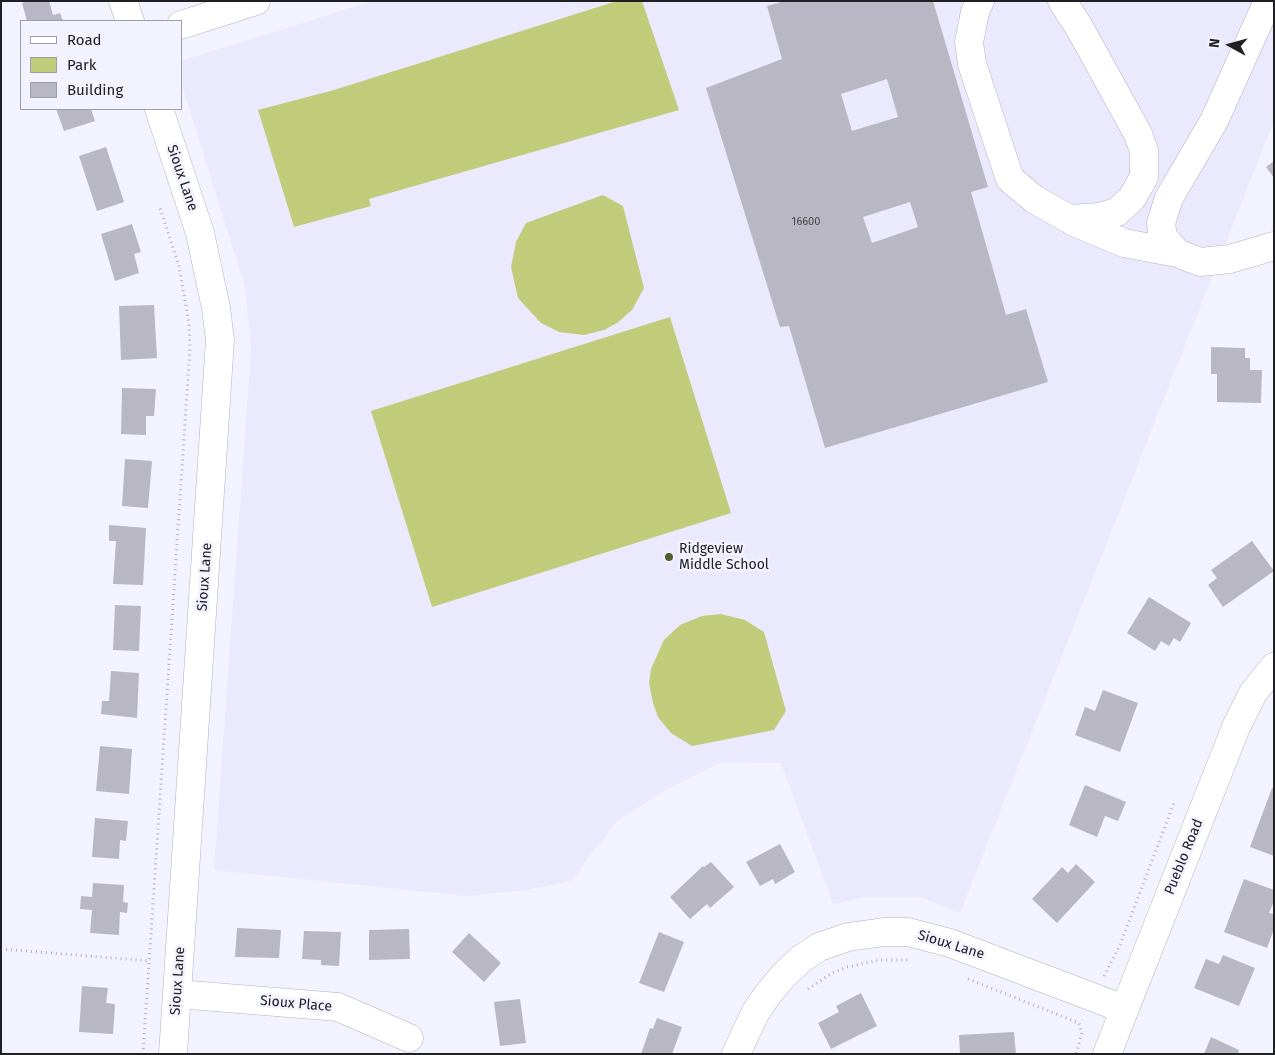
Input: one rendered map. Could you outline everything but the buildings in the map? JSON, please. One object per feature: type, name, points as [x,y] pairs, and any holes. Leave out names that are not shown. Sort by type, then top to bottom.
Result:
[{"type":"street","points":[[123,1],[130,20]]},
{"type":"street","points":[[182,25],[256,1]]},
{"type":"street","points":[[980,1],[975,12],[969,42],[972,64],[1010,179],[1034,199],[1069,220],[1124,243],[1177,253],[1200,262],[1230,259],[1274,246]]},
{"type":"street","points":[[1062,1],[1079,27],[1138,134],[1144,151],[1144,177],[1132,198],[1117,212],[1099,217],[1069,220]]},
{"type":"street","points":[[1177,253],[1164,237],[1161,223],[1169,198],[1214,120],[1268,1]]},
{"type":"street","name":"Sioux Lane","points":[[159,110],[200,233],[216,308],[220,340],[173,1054]]},
{"type":"street","name":"Pueblo Road","points":[[1107,1054],[1236,727],[1253,693],[1274,666]]},
{"type":"street","name":"Sioux Lane","points":[[736,1054],[755,1013],[768,994],[784,974],[801,959],[819,947],[848,937],[884,932],[908,932],[950,943],[1124,1010]]},
{"type":"street","name":"Sioux Place","points":[[177,994],[338,1007],[409,1038]]},
{"type":"path","points":[[143,1054],[190,348],[179,266],[160,208]]},
{"type":"path","points":[[1102,980],[1120,945],[1175,800]]},
{"type":"path","points":[[1,949],[150,961]]},
{"type":"path","points":[[805,992],[820,980],[847,967],[880,960],[918,962]]},
{"type":"path","points":[[960,976],[1079,1022],[1082,1033],[1076,1054]]},
{"type":"shaded area","name":"Ridgeview Middle School","points":[[373,1],[1274,1],[1274,121],[960,913],[920,897],[864,897],[833,904],[781,763],[722,762],[664,791],[616,822],[571,881],[526,890],[467,896],[214,870],[251,351],[245,287],[182,85],[182,61]]},
{"type":"green space","points":[[617,1],[642,1],[679,110],[369,199],[371,206],[294,227],[258,110],[334,90]]},
{"type":"green space","points":[[603,195],[623,206],[644,288],[632,310],[617,323],[604,330],[584,335],[559,332],[541,323],[518,298],[511,267],[516,242],[526,223]]},
{"type":"green space","points":[[670,317],[731,513],[432,607],[371,411]]},
{"type":"green space","points":[[721,614],[745,620],[764,632],[786,711],[774,730],[692,746],[671,733],[658,717],[649,683],[651,669],[664,640],[680,625],[702,616]]},
{"type":"place","name":"Ridgeview Middle School","points":[[669,557]]}]
